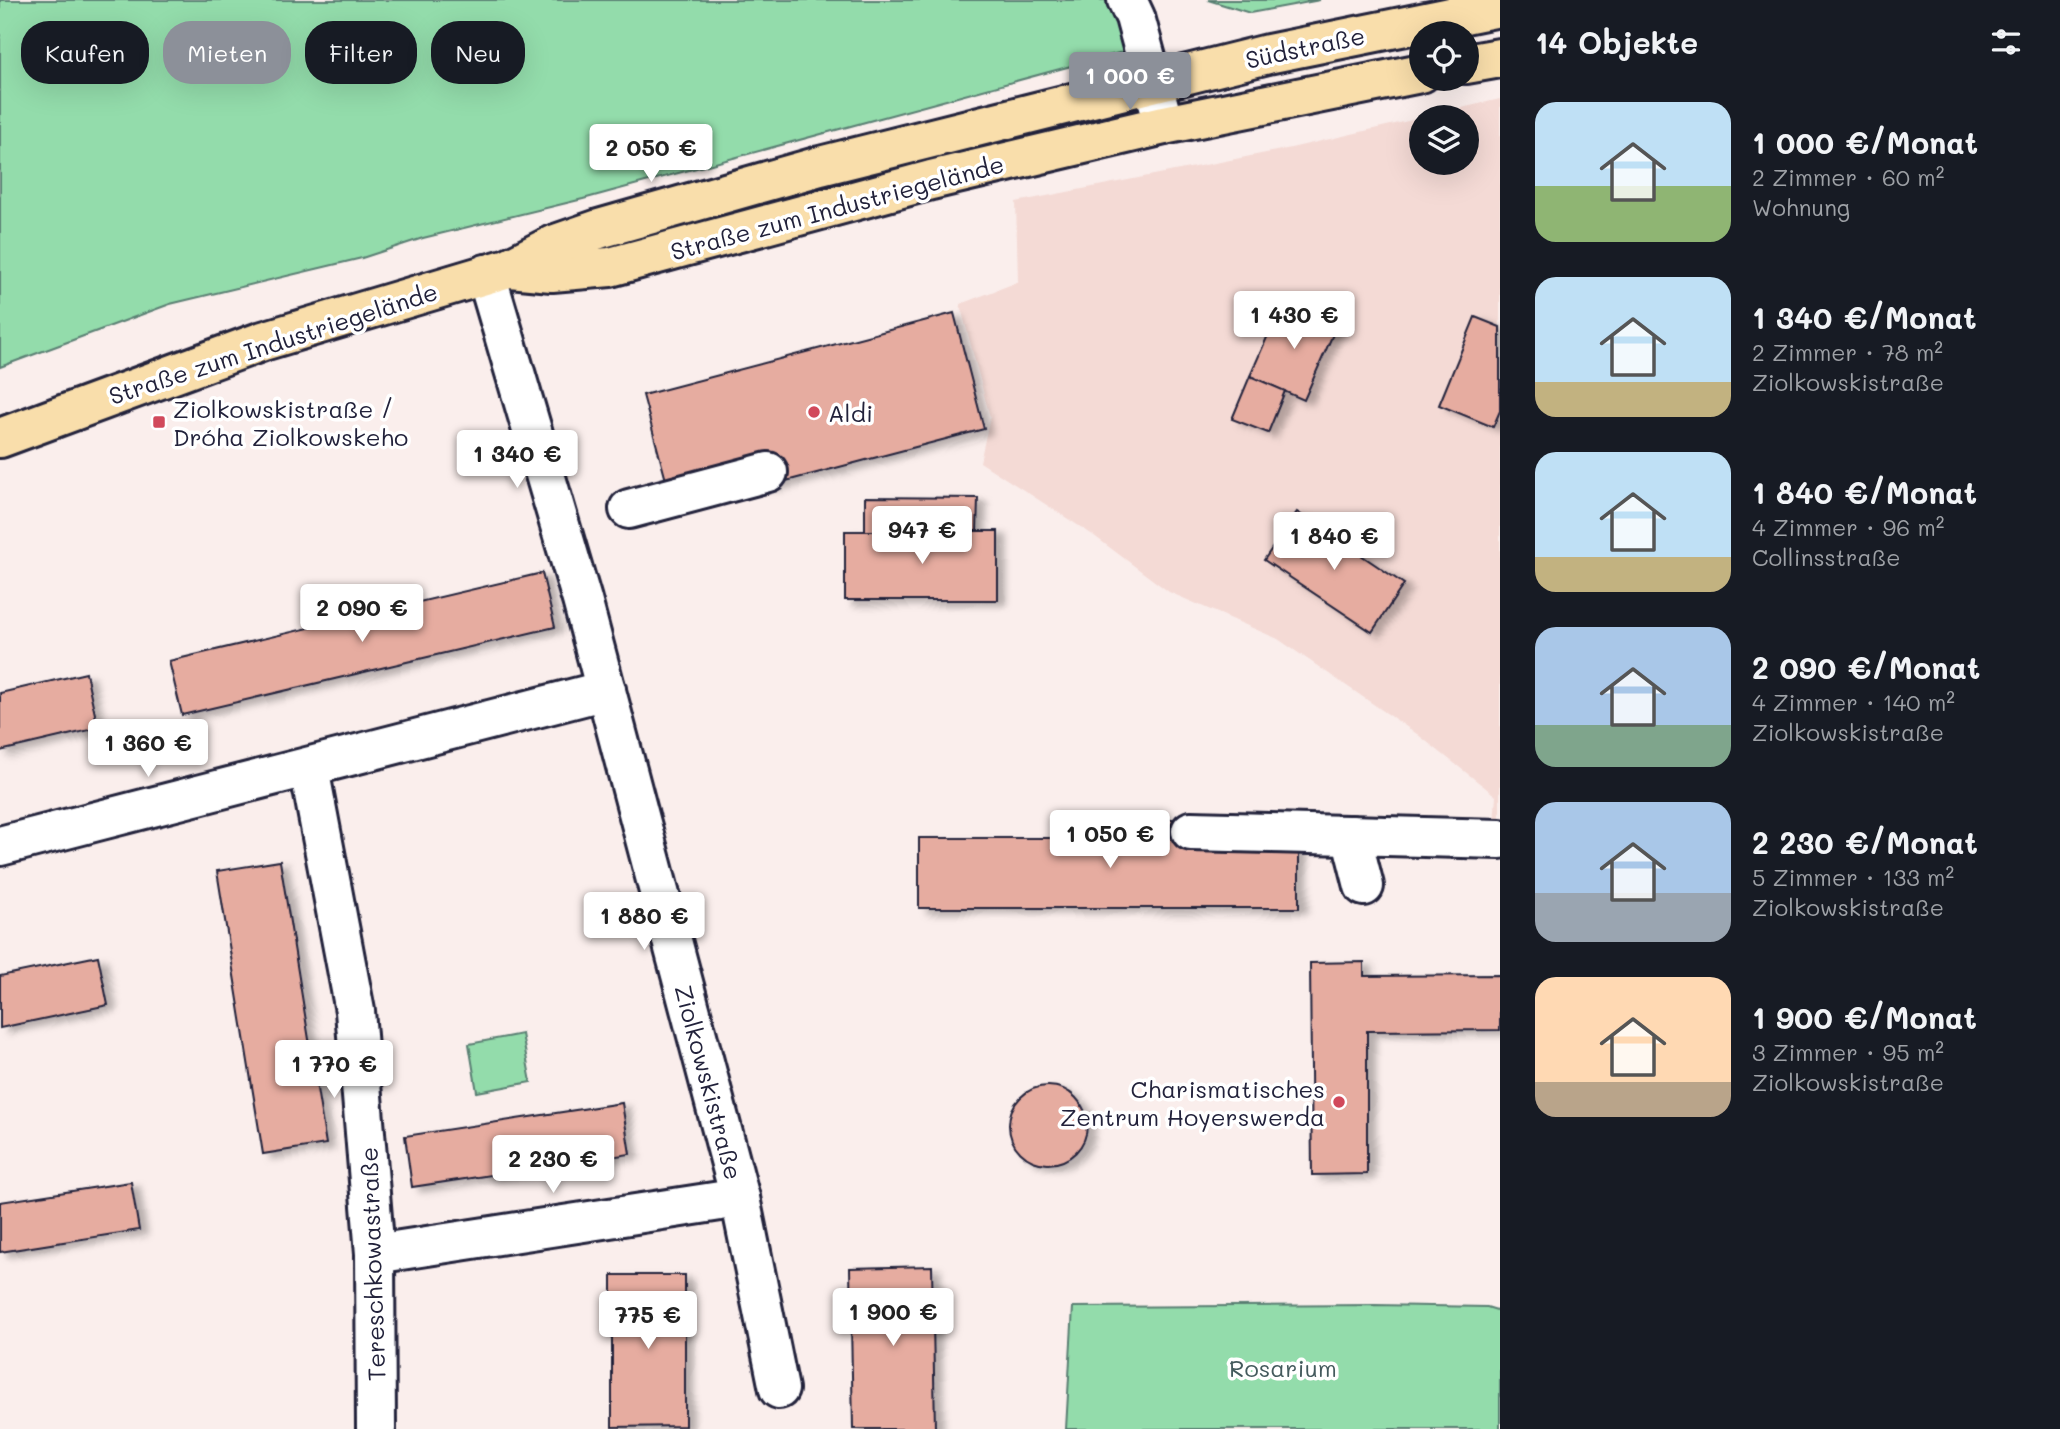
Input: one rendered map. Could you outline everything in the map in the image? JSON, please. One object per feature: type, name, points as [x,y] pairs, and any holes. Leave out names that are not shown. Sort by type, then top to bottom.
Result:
[{"type":"main road","name":"Südstraße","points":[[1153,83],[1268,54],[1500,7]]},
{"type":"main road","name":"Südstraße","points":[[1164,125],[1409,75]]},
{"type":"main road","name":"Straße zum Industriegelände","points":[[0,438],[263,341],[496,271],[599,229],[820,166],[1153,83]]},
{"type":"main road","name":"Straße zum Industriegelände","points":[[496,271],[552,272],[610,267],[931,180],[1164,125]]},
{"type":"street","points":[[1127,0],[1135,17],[1164,125]]},
{"type":"street","name":"Ziolkowskistraße","points":[[375,1254],[629,1212],[740,1198],[496,271]]},
{"type":"street","points":[[629,509],[768,471]]},
{"type":"street","points":[[0,846],[606,690]]},
{"type":"street","name":"Tereschkowastraße","points":[[309,768],[355,1012],[375,1254],[376,1429]]},
{"type":"street","points":[[1191,831],[1500,839]]},
{"type":"street","points":[[1333,834],[1364,886]]},
{"type":"street","points":[[740,1198],[779,1389]]},
{"type":"shaded area","points":[[1500,99],[1500,837],[1493,837],[1496,796],[1417,734],[1278,639],[1169,592],[1093,535],[980,462],[990,417],[960,304],[1018,282],[1016,202],[1291,148],[1409,121],[1409,175],[1479,175],[1479,105],[1474,105]]},
{"type":"green space","points":[[0,0],[1116,0],[1137,48],[583,199],[423,238],[362,258],[170,304],[0,367]]},
{"type":"green space","points":[[1208,0],[1320,0],[1250,13]]},
{"type":"green space","points":[[522,1034],[531,1082],[477,1092],[469,1044]]},
{"type":"green space","name":"Rosarium","points":[[1073,1307],[1487,1307],[1500,1311],[1500,1429],[1066,1429]]},
{"type":"building","points":[[1283,301],[1337,325],[1304,400],[1250,376]]},
{"type":"building","name":"Aldi","points":[[954,313],[984,429],[771,485],[667,484],[643,395]]},
{"type":"building","points":[[1475,317],[1500,327],[1500,411],[1493,427],[1439,405]]},
{"type":"building","points":[[1250,376],[1285,391],[1268,433],[1232,419]]},
{"type":"building","points":[[865,497],[978,498],[977,532],[865,531]]},
{"type":"building","points":[[1297,512],[1404,584],[1372,632],[1264,560]]},
{"type":"building","points":[[845,531],[998,531],[998,600],[845,600]]},
{"type":"building","points":[[542,573],[555,627],[182,715],[169,661]]},
{"type":"building","points":[[86,673],[98,728],[0,751],[0,693]]},
{"type":"building","points":[[1062,819],[1175,819],[1175,837],[1299,837],[1299,908],[919,908],[919,838],[1062,838]]},
{"type":"building","points":[[280,861],[326,1144],[263,1154],[217,871]]},
{"type":"building","points":[[98,956],[108,1005],[0,1028],[0,976]]},
{"type":"building","name":"Charismatisches Zentrum Hoyerswerda","points":[[1364,962],[1364,976],[1500,975],[1500,1030],[1367,1031],[1367,1174],[1312,1175],[1310,963]]},
{"type":"building","points":[[1048,1086],[1063,1089],[1080,1103],[1087,1125],[1084,1140],[1070,1157],[1048,1164],[1033,1161],[1016,1147],[1009,1125],[1012,1110],[1026,1093]]},
{"type":"building","points":[[622,1103],[630,1154],[412,1187],[405,1136]]},
{"type":"building","points":[[131,1182],[139,1230],[0,1252],[0,1202]]},
{"type":"building","points":[[932,1266],[935,1429],[853,1429],[850,1268]]},
{"type":"building","points":[[612,1275],[685,1275],[685,1426],[612,1427]]},
{"type":"place","name":"Aldi","points":[[814,412]]},
{"type":"place","name":"Ziolkowskistraße / Dróha Ziolkowskeho","points":[[159,422]]},
{"type":"place","name":"Charismatisches Zentrum Hoyerswerda","points":[[1339,1102]]}]
